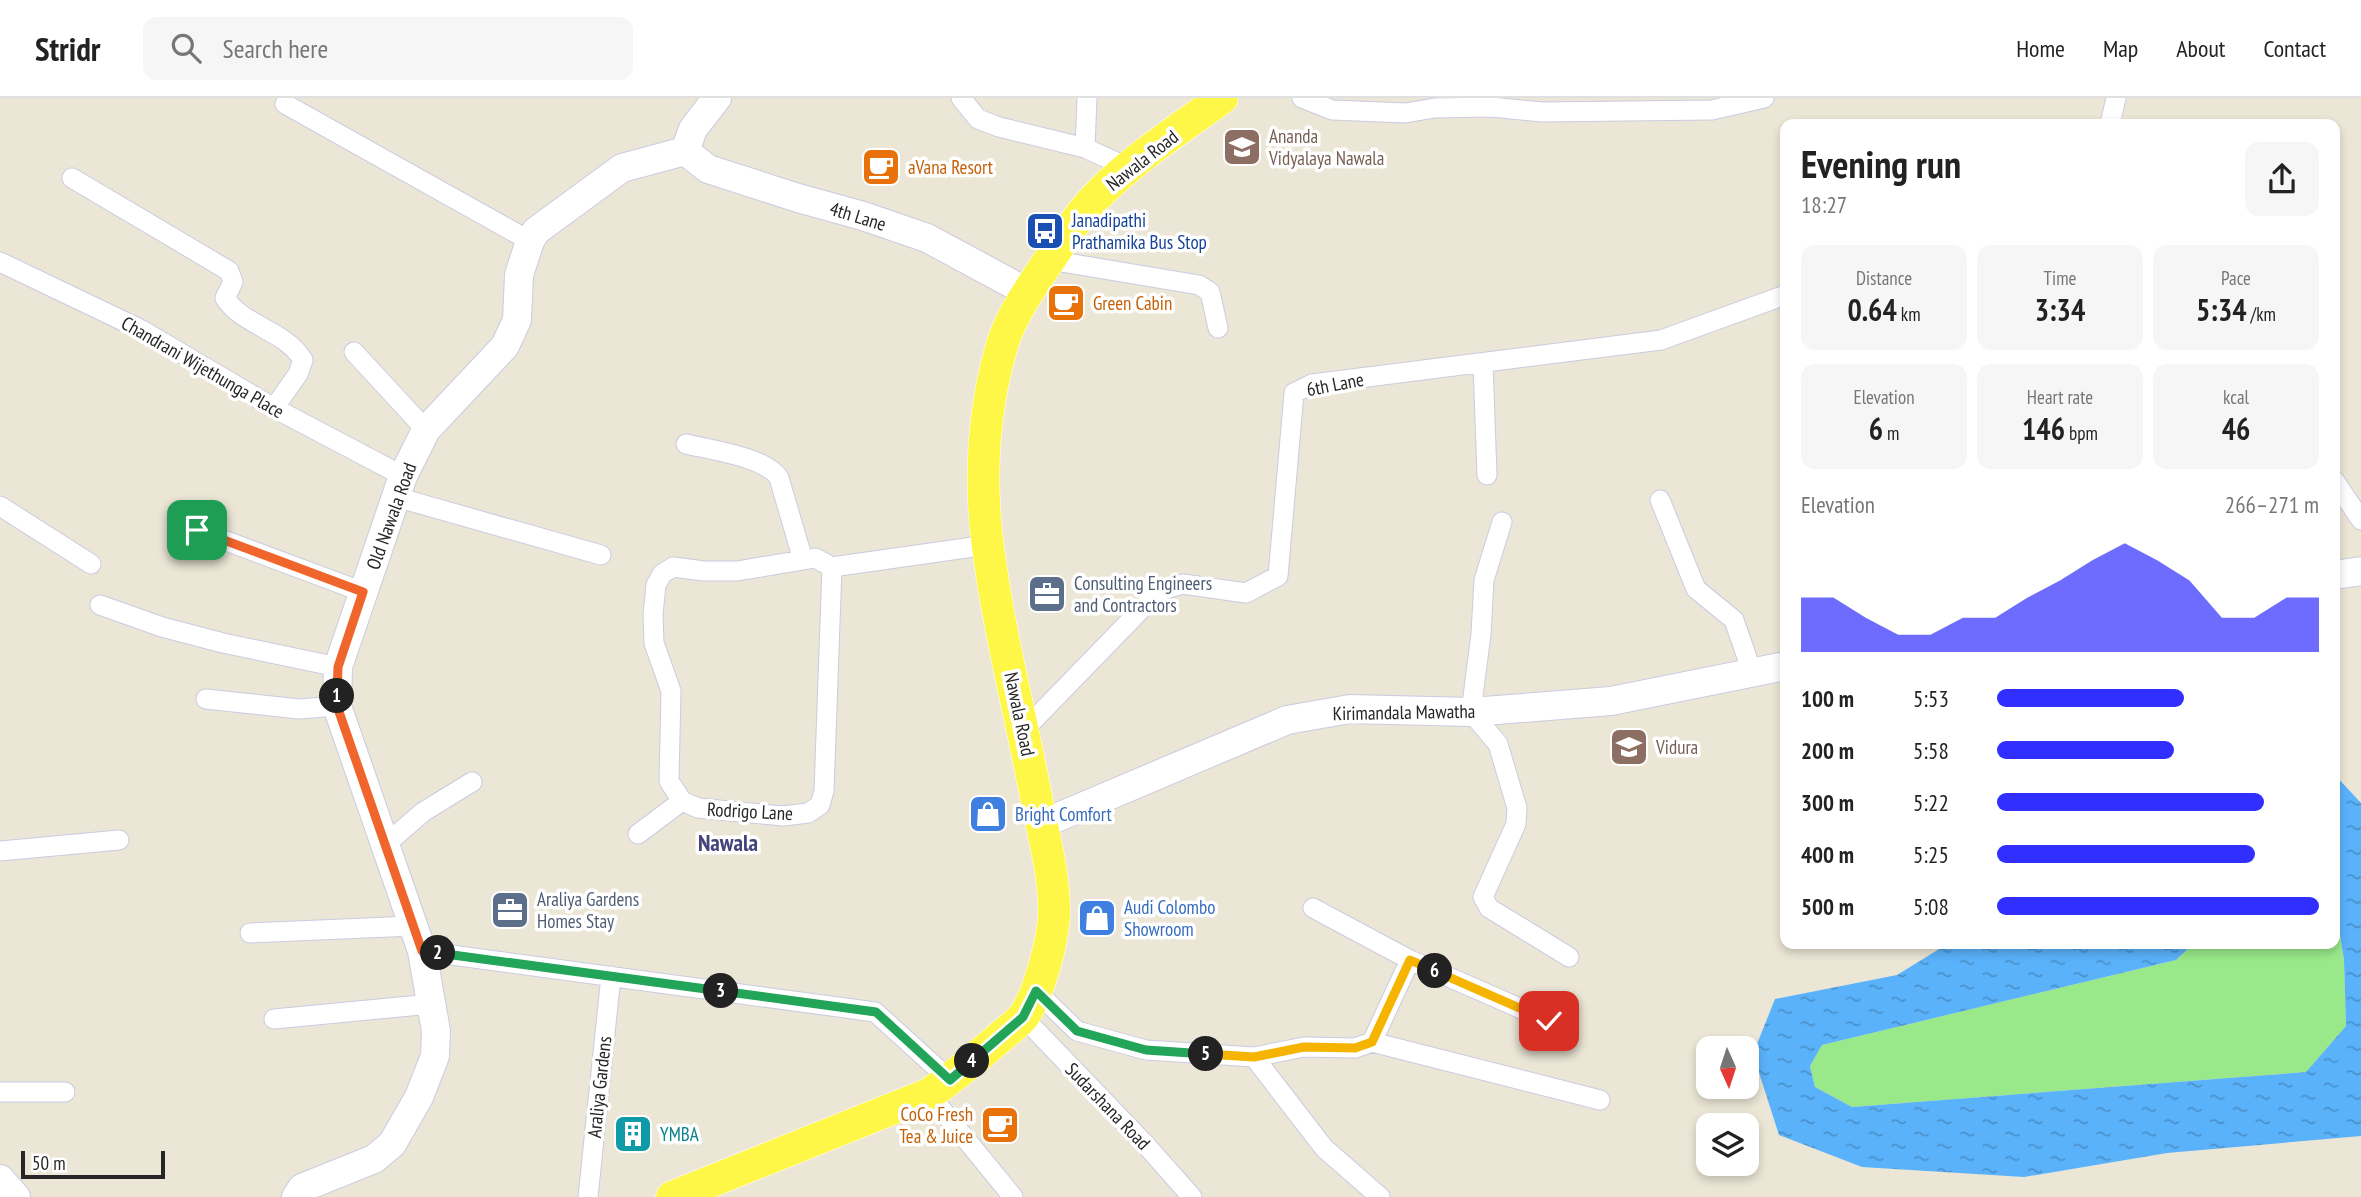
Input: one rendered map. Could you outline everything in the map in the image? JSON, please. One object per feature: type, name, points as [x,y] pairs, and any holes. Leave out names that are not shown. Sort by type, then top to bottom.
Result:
[{"type":"main road","name":"Nawala Road","points":[[1030,1004],[1048,953],[1054,916],[1051,873],[1024,730],[1000,623],[987,545],[983,477],[986,424],[1004,341],[1027,292],[1078,218],[1100,193],[1129,168],[1222,98]]},
{"type":"main road","points":[[672,1197],[939,1087],[1030,1004]]},
{"type":"street","points":[[685,151],[693,129],[717,98]]},
{"type":"street","points":[[961,98],[978,119],[999,127],[1085,148],[1129,168]]},
{"type":"street","points":[[1085,148],[1087,98]]},
{"type":"street","points":[[1301,98],[1332,110],[1405,105],[1435,108],[1491,107],[1542,112],[1712,110],[1764,98]]},
{"type":"street","points":[[2111,119],[2116,98]]},
{"type":"street","points":[[285,104],[530,242]]},
{"type":"street","name":"Old Nawala Road","points":[[296,1197],[302,1188],[374,1159],[392,1144],[419,1097],[435,1056],[436,1031],[417,938],[337,706],[338,667],[399,487],[426,430],[505,346],[517,320],[519,275],[536,231],[622,168],[685,151]]},
{"type":"street","name":"4th Lane","points":[[685,151],[708,169],[927,238],[1027,292]]},
{"type":"street","points":[[72,178],[229,271],[233,282],[225,298],[232,310],[284,340],[298,351],[303,360],[298,374],[274,408]]},
{"type":"street","points":[[1049,260],[1199,285],[1210,292],[1218,328]]},
{"type":"street","name":"Chandrani Wijethunga Place","points":[[0,262],[140,329],[274,408],[399,487],[601,555]]},
{"type":"street","name":"6th Lane","points":[[1024,730],[1159,591],[1183,584],[1246,593],[1278,576],[1294,393],[1312,384],[1661,340],[1780,297]]},
{"type":"street","points":[[354,352],[426,430]]},
{"type":"street","points":[[1483,363],[1487,475]]},
{"type":"street","points":[[686,444],[760,463],[774,470],[779,478],[803,560]]},
{"type":"street","points":[[2340,489],[2361,520]]},
{"type":"street","points":[[1660,500],[1696,589],[1734,620],[1752,672]]},
{"type":"street","points":[[0,506],[91,564]]},
{"type":"street","points":[[1502,522],[1484,580],[1472,712],[1499,744],[1517,807],[1516,824],[1483,897],[1489,908],[1569,957]]},
{"type":"street","points":[[197,530],[363,592]]},
{"type":"street","name":"Rodrigo Lane","points":[[832,567],[824,791],[820,805],[808,813],[783,816],[698,808],[682,801],[668,781],[671,691],[654,643],[656,584],[662,574],[673,568],[737,571],[815,558],[832,567],[987,545]]},
{"type":"street","points":[[2340,574],[2361,571]]},
{"type":"street","points":[[100,605],[174,630],[338,667]]},
{"type":"street","name":"Kirimandala Mawatha","points":[[1042,824],[1287,720],[1350,709],[1472,712],[1611,701],[1780,667]]},
{"type":"street","points":[[206,699],[299,709],[337,706]]},
{"type":"street","points":[[385,845],[423,812],[472,782]]},
{"type":"street","points":[[638,834],[682,801]]},
{"type":"street","points":[[0,851],[119,840]]},
{"type":"street","points":[[1312,908],[1410,960],[1549,1021]]},
{"type":"street","points":[[250,933],[417,938],[611,976],[876,1012],[939,1087],[1013,1197]]},
{"type":"street","points":[[1372,1042],[1410,960]]},
{"type":"street","name":"Araliya Gardens","points":[[588,1197],[611,976]]},
{"type":"street","points":[[274,1018],[431,1004]]},
{"type":"street","points":[[1030,1004],[1077,1031],[1146,1050],[1254,1057],[1304,1047],[1355,1048],[1372,1042],[1600,1100]]},
{"type":"street","name":"Sudarshana Road","points":[[1030,1004],[1192,1197]]},
{"type":"street","points":[[1254,1057],[1324,1148],[1380,1197]]},
{"type":"street","points":[[0,1092],[65,1092]]},
{"type":"street","points":[[0,1179],[16,1197]]},
{"type":"green space","points":[[2340,935],[2344,960],[2346,1026],[2306,1072],[1852,1107],[1815,1087],[1810,1066],[1822,1045],[2176,960],[2188,949],[2340,949]]},
{"type":"water","points":[[2340,780],[2361,803],[2361,1136],[2167,1153],[2024,1177],[1862,1167],[1779,1135],[1759,1073],[1759,1039],[1775,999],[1897,975],[1939,949],[2188,949],[2176,960],[1822,1045],[1810,1066],[1815,1087],[1852,1107],[2306,1072],[2346,1026],[2344,960],[2340,935]]},
{"type":"place","name":"Ananda Vidyalaya Nawala","points":[[1242,147]]},
{"type":"place","name":"aVana Resort","points":[[881,167]]},
{"type":"place","name":"Janadipathi Prathamika Bus Stop","points":[[1045,231]]},
{"type":"place","name":"Green Cabin","points":[[1066,303]]},
{"type":"place","name":"Consulting Engineers and Contractors","points":[[1047,594]]},
{"type":"place","name":"Vidura","points":[[1629,747]]},
{"type":"place","name":"Bright Comfort","points":[[988,814]]},
{"type":"place","name":"Araliya Gardens Homes Stay","points":[[510,910]]},
{"type":"place","name":"Audi Colombo Showroom","points":[[1097,918]]},
{"type":"place","name":"CoCo Fresh Tea & Juice","points":[[1000,1125]]},
{"type":"place","name":"YMBA","points":[[633,1134]]},
{"type":"district","name":"Nawala","points":[[728,843]]},
{"type":"route","points":[[197,530],[363,592],[338,667],[337,706],[422,951],[876,1012],[950,1080],[1023,1017],[1036,991],[1077,1031],[1146,1050],[1254,1057],[1304,1047],[1355,1048],[1372,1042],[1410,960],[1549,1021]]}]
